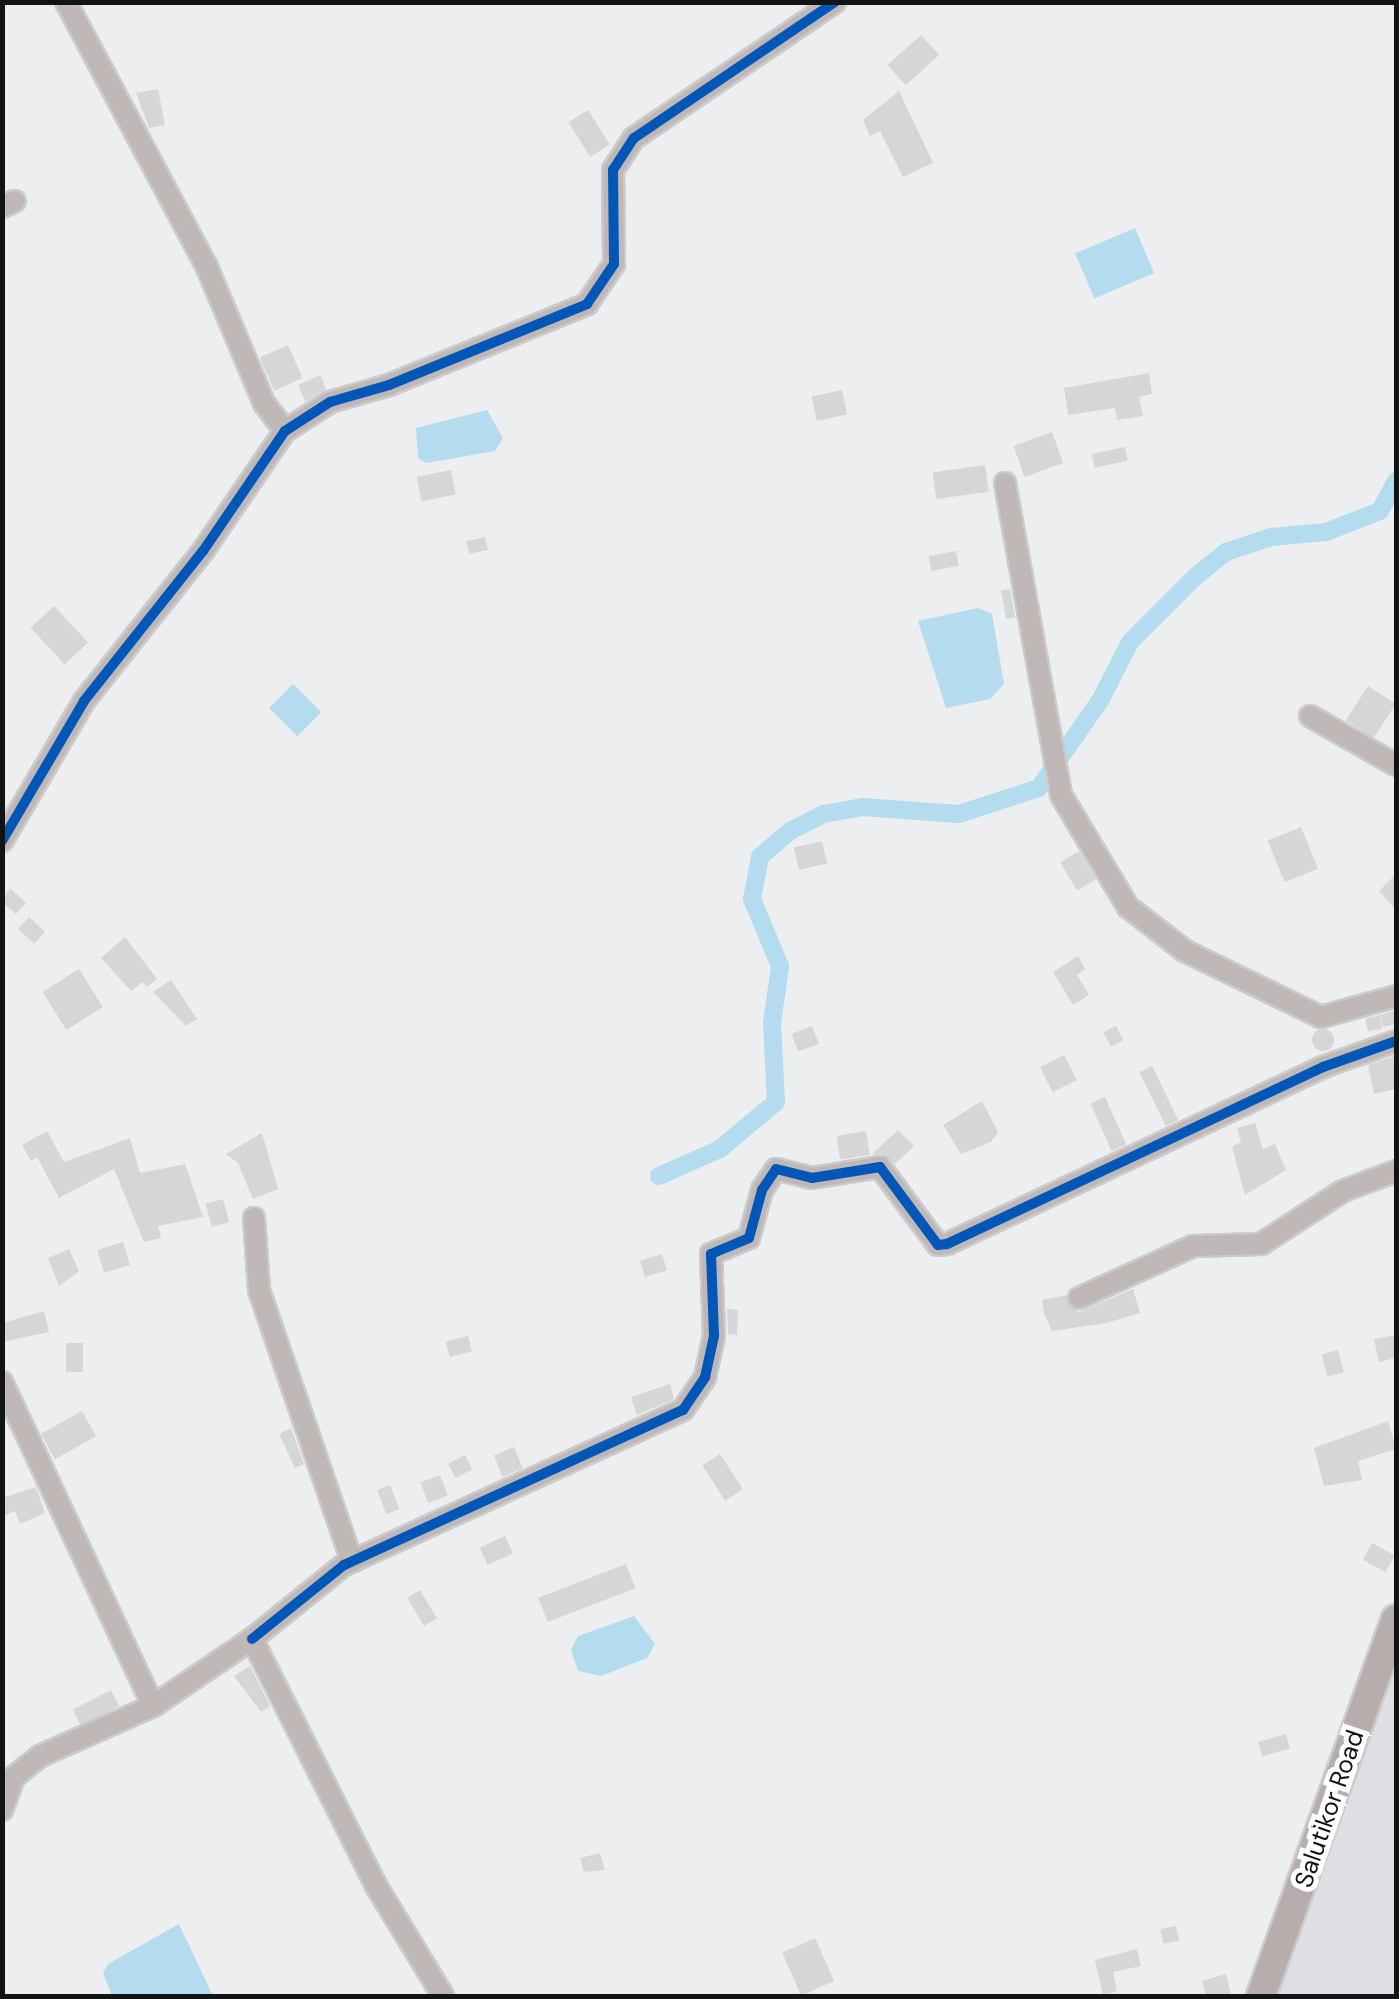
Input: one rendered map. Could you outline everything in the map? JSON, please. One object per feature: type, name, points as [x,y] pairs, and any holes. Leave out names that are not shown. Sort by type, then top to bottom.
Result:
[{"type":"main road","name":"Salutikor Road","points":[[1261,1996],[1396,1620]]},
{"type":"street","points":[[66,2],[206,265],[264,403],[284,431]]},
{"type":"street","points":[[2,841],[84,701],[203,551],[284,431],[330,402],[389,386],[588,304],[614,264],[613,170],[634,138],[835,2]]},
{"type":"street","points":[[1004,483],[1061,794],[1128,907],[1185,952],[1321,1018],[1396,996]]},
{"type":"street","points":[[1310,716],[1396,764]]},
{"type":"street","points":[[2,1810],[14,1777],[40,1756],[154,1706],[252,1639],[352,1561],[683,1410],[705,1376],[714,1336],[711,1254],[749,1238],[762,1190],[776,1169],[812,1178],[880,1167],[938,1245],[947,1244],[1338,1060],[1396,1041]]},
{"type":"street","points":[[1079,1298],[1193,1246],[1261,1244],[1352,1186],[1396,1171]]},
{"type":"street","points":[[254,1218],[258,1290],[352,1561]]},
{"type":"street","points":[[2,1382],[154,1706]]},
{"type":"street","points":[[252,1639],[375,1884],[443,1996]]},
{"type":"shaded area","points":[[1396,1660],[1396,1996],[1275,1996],[1284,1977]]},
{"type":"water","points":[[1135,228],[1154,273],[1094,299],[1075,253]]},
{"type":"water","points":[[487,410],[503,438],[495,451],[426,463],[418,458],[416,428]]},
{"type":"water","points":[[978,608],[992,614],[1004,684],[990,699],[946,708],[918,621]]},
{"type":"water","points":[[293,684],[321,712],[297,736],[269,708]]},
{"type":"water","points":[[634,1616],[655,1644],[647,1658],[601,1676],[578,1671],[571,1650],[578,1636]]},
{"type":"water","points":[[179,1924],[213,1996],[112,1996],[103,1973],[108,1964]]},
{"type":"building","points":[[921,35],[939,55],[906,85],[888,65]]},
{"type":"building","points":[[158,89],[165,125],[149,128],[136,93]]},
{"type":"building","points":[[899,91],[933,163],[903,177],[880,131],[870,136],[863,120]]},
{"type":"building","points":[[588,110],[610,145],[590,157],[568,122]]},
{"type":"building","points":[[288,345],[303,378],[274,390],[260,358]]},
{"type":"building","points":[[1149,373],[1152,394],[1139,397],[1143,416],[1117,420],[1115,408],[1068,415],[1064,388]]},
{"type":"building","points":[[320,375],[326,389],[305,402],[298,385]]},
{"type":"building","points":[[842,390],[847,414],[817,421],[812,396]]},
{"type":"building","points":[[1052,432],[1063,463],[1025,477],[1013,446]]},
{"type":"building","points":[[1125,447],[1128,461],[1095,468],[1092,454]]},
{"type":"building","points":[[985,465],[989,492],[936,499],[933,472]]},
{"type":"building","points":[[451,470],[456,495],[421,501],[417,477]]},
{"type":"building","points":[[485,537],[488,550],[469,554],[466,541]]},
{"type":"building","points":[[956,551],[959,566],[931,571],[929,556]]},
{"type":"building","points":[[1010,589],[1015,618],[1006,619],[1001,591]]},
{"type":"building","points":[[54,606],[88,643],[65,664],[31,628]]},
{"type":"building","points":[[1368,686],[1396,704],[1373,738],[1346,720]]},
{"type":"building","points":[[1301,827],[1318,869],[1284,882],[1268,840]]},
{"type":"building","points":[[822,841],[827,863],[799,870],[794,848]]},
{"type":"building","points":[[1079,851],[1096,879],[1077,891],[1060,862]]},
{"type":"building","points":[[1396,874],[1396,910],[1379,891]]},
{"type":"building","points":[[10,888],[26,903],[16,914],[2,902]]},
{"type":"building","points":[[29,917],[45,932],[34,944],[18,929]]},
{"type":"building","points":[[125,937],[157,979],[147,987],[143,982],[131,991],[101,958]]},
{"type":"building","points":[[1078,956],[1085,969],[1077,975],[1089,995],[1073,1005],[1053,972]]},
{"type":"building","points":[[79,969],[103,1007],[66,1030],[43,992]]},
{"type":"building","points":[[171,980],[197,1019],[186,1026],[153,992]]},
{"type":"building","points":[[1396,1010],[1396,1024],[1383,1027],[1380,1015]]},
{"type":"building","points":[[1380,1015],[1382,1029],[1368,1031],[1365,1019]]},
{"type":"building","points":[[812,1026],[819,1044],[798,1052],[791,1034]]},
{"type":"building","points":[[1116,1026],[1123,1040],[1111,1047],[1104,1032]]},
{"type":"building","points":[[1319,1029],[1327,1029],[1334,1040],[1327,1051],[1319,1051],[1312,1044],[1312,1036]]},
{"type":"building","points":[[1064,1055],[1077,1080],[1053,1092],[1040,1067]]},
{"type":"building","points":[[1395,1056],[1396,1089],[1374,1094],[1368,1065]]},
{"type":"building","points":[[1152,1066],[1178,1120],[1166,1126],[1139,1072]]},
{"type":"building","points":[[1105,1097],[1126,1145],[1112,1151],[1090,1104]]},
{"type":"building","points":[[982,1101],[998,1132],[991,1142],[961,1154],[943,1125]]},
{"type":"building","points":[[1255,1123],[1263,1149],[1275,1144],[1286,1170],[1245,1195],[1232,1147],[1241,1142],[1237,1128]]},
{"type":"building","points":[[898,1130],[914,1146],[895,1164],[886,1155],[872,1154]]},
{"type":"building","points":[[47,1131],[64,1162],[130,1138],[140,1173],[185,1164],[203,1217],[158,1226],[161,1238],[144,1242],[114,1169],[59,1198],[37,1157],[31,1161],[22,1145]]},
{"type":"building","points":[[866,1131],[870,1155],[840,1159],[836,1136]]},
{"type":"building","points":[[262,1133],[278,1189],[253,1199],[238,1163],[226,1154]]},
{"type":"building","points":[[223,1199],[229,1222],[212,1227],[206,1204]]},
{"type":"building","points":[[123,1242],[130,1265],[104,1273],[97,1250]]},
{"type":"building","points":[[69,1249],[79,1271],[59,1286],[48,1258]]},
{"type":"building","points":[[662,1254],[667,1270],[645,1277],[640,1261]]},
{"type":"building","points":[[1133,1289],[1140,1313],[1106,1323],[1052,1331],[1044,1313],[1042,1300],[1066,1295],[1079,1312]]},
{"type":"building","points":[[727,1309],[738,1310],[737,1335],[728,1334]]},
{"type":"building","points":[[44,1311],[49,1332],[2,1342],[2,1323]]},
{"type":"building","points":[[1396,1335],[1396,1358],[1379,1362],[1374,1339]]},
{"type":"building","points":[[468,1336],[472,1352],[450,1357],[446,1342]]},
{"type":"building","points":[[66,1343],[83,1343],[83,1372],[66,1372]]},
{"type":"building","points":[[1338,1350],[1344,1372],[1328,1377],[1322,1354]]},
{"type":"building","points":[[670,1384],[674,1399],[637,1415],[631,1397]]},
{"type":"building","points":[[82,1411],[96,1436],[55,1459],[41,1434]]},
{"type":"building","points":[[1388,1421],[1396,1449],[1358,1461],[1362,1480],[1324,1486],[1314,1448]]},
{"type":"building","points":[[291,1428],[304,1464],[295,1468],[279,1434]]},
{"type":"building","points":[[514,1447],[523,1468],[503,1477],[494,1456]]},
{"type":"building","points":[[720,1454],[743,1489],[725,1501],[702,1465]]},
{"type":"building","points":[[465,1455],[472,1469],[455,1478],[448,1464]]},
{"type":"building","points":[[440,1475],[448,1496],[428,1503],[420,1483]]},
{"type":"building","points":[[390,1485],[399,1509],[386,1514],[377,1490]]},
{"type":"building","points":[[36,1487],[45,1513],[20,1524],[15,1511],[2,1516],[2,1498]]},
{"type":"building","points":[[505,1536],[513,1553],[488,1565],[480,1548]]},
{"type":"building","points":[[1372,1543],[1395,1556],[1386,1572],[1363,1560]]},
{"type":"building","points":[[626,1564],[635,1588],[548,1622],[538,1598]]},
{"type":"building","points":[[420,1590],[437,1618],[424,1626],[407,1598]]},
{"type":"building","points":[[250,1666],[270,1706],[261,1712],[234,1676]]},
{"type":"building","points":[[111,1690],[119,1706],[81,1726],[73,1710]]},
{"type":"building","points":[[1286,1734],[1290,1748],[1262,1756],[1258,1742]]},
{"type":"building","points":[[600,1853],[605,1870],[584,1872],[580,1858]]},
{"type":"building","points":[[1176,1926],[1179,1941],[1163,1944],[1160,1929]]},
{"type":"building","points":[[815,1938],[834,1981],[801,1996],[782,1953]]},
{"type":"building","points":[[1137,1949],[1141,1966],[1113,1972],[1117,1991],[1103,1995],[1095,1960]]},
{"type":"building","points":[[1226,1974],[1231,1994],[1206,1996],[1202,1981]]},
{"type":"waterway","points":[[659,1176],[720,1149],[776,1102],[772,1023],[780,966],[752,899],[760,857],[790,831],[824,814],[862,807],[959,814],[1039,788],[1101,699],[1130,642],[1195,577],[1226,552],[1271,537],[1326,532],[1380,511],[1396,481]]},
{"type":"cycle path","points":[[2,841],[84,701],[203,551],[285,431],[330,402],[389,385],[587,304],[614,264],[613,170],[634,138],[835,2]]},
{"type":"cycle path","points":[[252,1639],[344,1565],[683,1410],[705,1377],[714,1336],[711,1254],[749,1238],[762,1190],[776,1169],[812,1178],[880,1167],[938,1245],[947,1244],[1323,1067],[1396,1041]]}]
